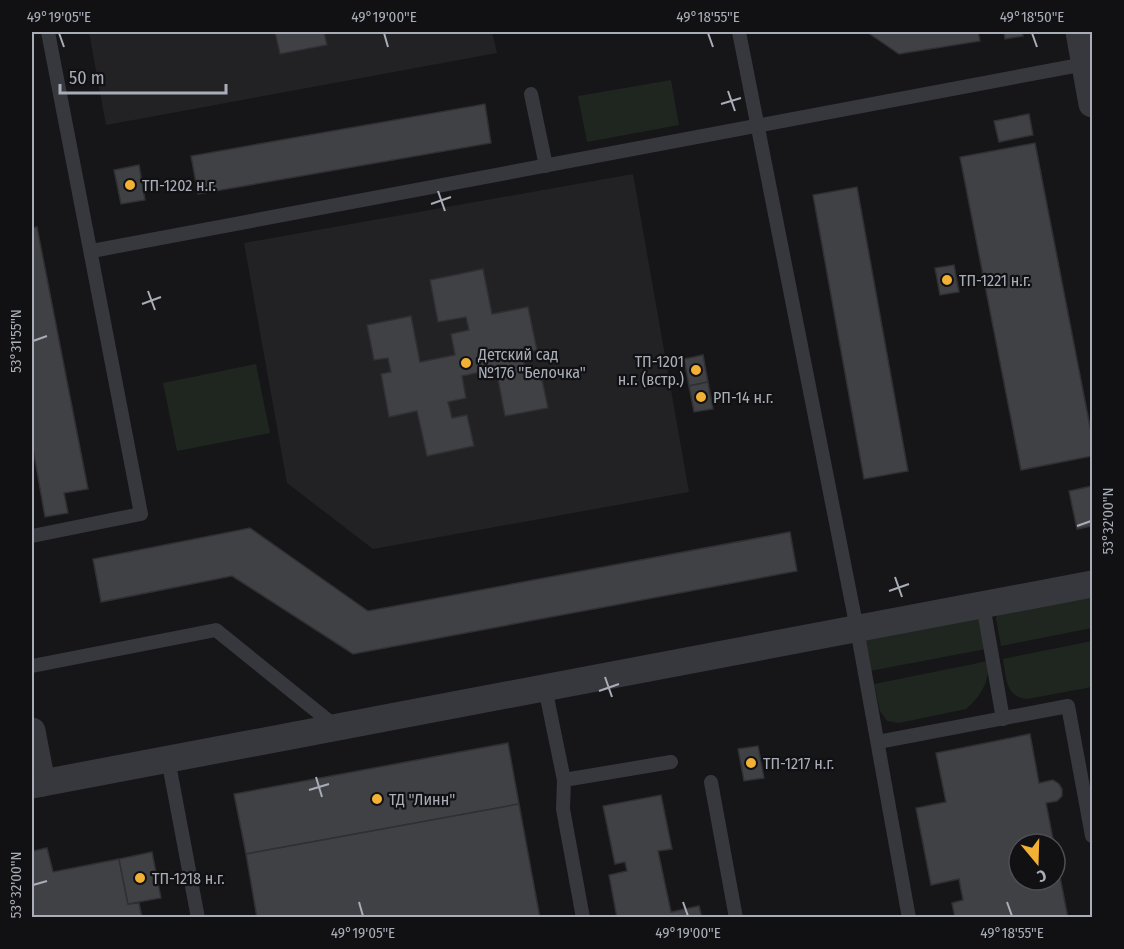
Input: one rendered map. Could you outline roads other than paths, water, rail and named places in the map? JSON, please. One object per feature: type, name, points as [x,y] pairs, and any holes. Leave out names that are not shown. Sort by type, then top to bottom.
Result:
[{"type":"street","points":[[1079,32],[1092,104]]},
{"type":"street","points":[[32,731],[37,784],[1092,584]]},
{"type":"lane","points":[[32,536],[141,514],[48,32]]},
{"type":"lane","points":[[740,32],[857,629],[909,918]]},
{"type":"lane","points":[[92,251],[1085,64]]},
{"type":"lane","points":[[531,94],[546,166]]},
{"type":"lane","points":[[983,605],[1003,718]]},
{"type":"lane","points":[[32,666],[216,630],[336,728]]},
{"type":"lane","points":[[545,688],[564,780],[563,809],[583,918]]},
{"type":"lane","points":[[878,742],[1068,706],[1092,836]]},
{"type":"lane","points":[[168,759],[198,918]]},
{"type":"lane","points":[[564,780],[671,762]]},
{"type":"lane","points":[[711,782],[736,918]]},
{"type":"place","name":"ТП-1202 н.г.","points":[[130,185]]},
{"type":"place","name":"ТП-1221 н.г.","points":[[947,280]]},
{"type":"place","name":"Детский сад №176 \"Белочка\"","points":[[466,363]]},
{"type":"place","name":"ТП-1201 н.г. (встр.)","points":[[696,370]]},
{"type":"place","name":"РП-14 н.г.","points":[[701,397]]},
{"type":"place","name":"ТП-1217 н.г.","points":[[751,763]]},
{"type":"place","name":"ТД \"Линн\"","points":[[377,799]]},
{"type":"place","name":"ТП-1218 н.г.","points":[[140,878]]}]
